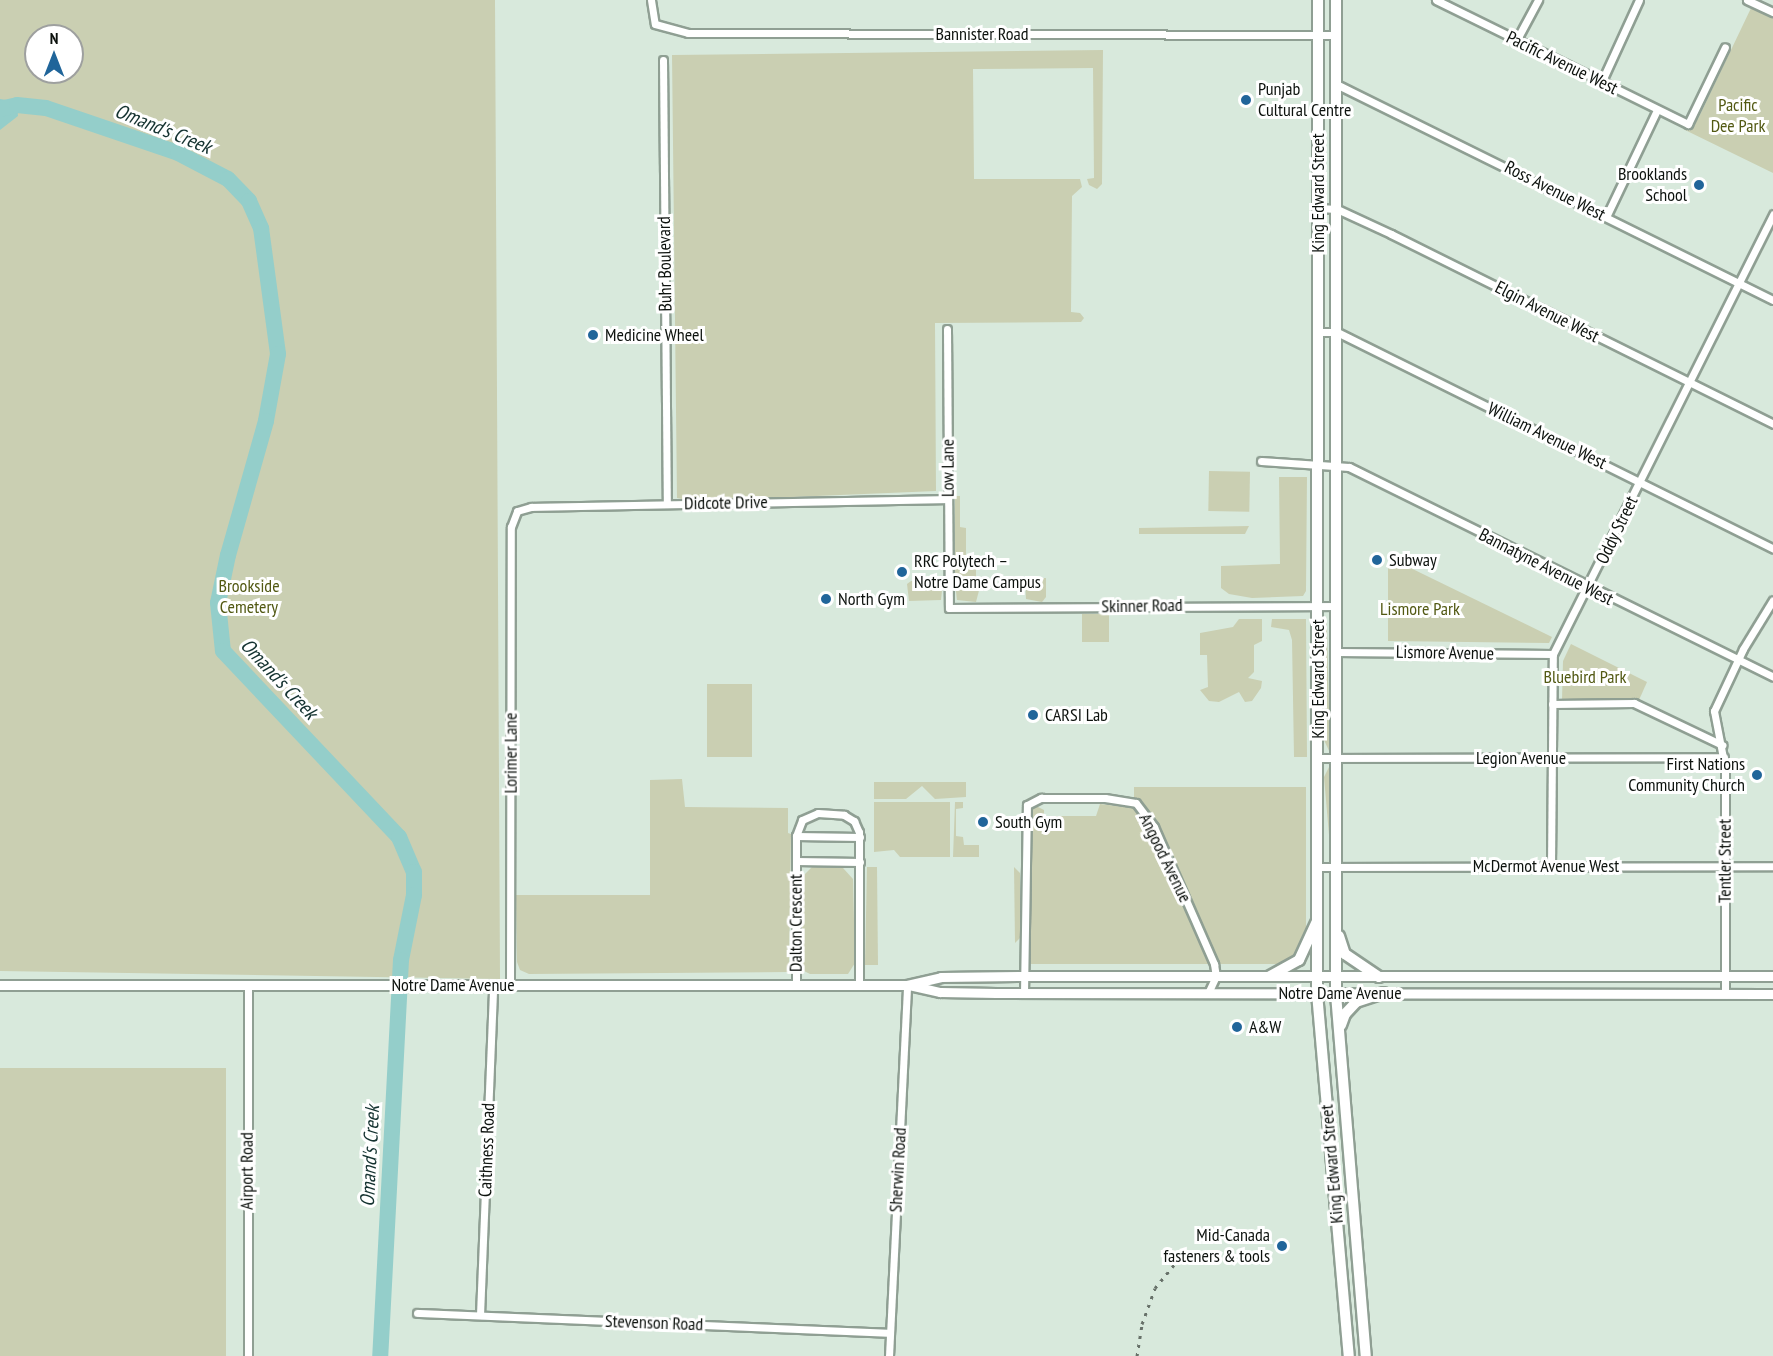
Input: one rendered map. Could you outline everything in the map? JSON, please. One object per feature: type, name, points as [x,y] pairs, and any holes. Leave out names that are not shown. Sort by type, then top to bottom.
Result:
[{"type":"main road","name":"King Edward Street","points":[[1318,0],[1317,993],[1349,1356]]},
{"type":"main road","name":"King Edward Street","points":[[1336,0],[1338,465],[1335,976],[1366,1356]]},
{"type":"main road","points":[[1270,976],[1299,960],[1318,918]]},
{"type":"main road","points":[[1336,925],[1345,954],[1379,977]]},
{"type":"main road","points":[[1339,1031],[1350,1007],[1384,993]]},
{"type":"street","name":"Bannister Road","points":[[651,0],[655,24],[688,33],[1335,35]]},
{"type":"street","name":"Pacific Avenue West","points":[[1436,0],[1688,124],[1725,47]]},
{"type":"street","points":[[1516,40],[1538,0]]},
{"type":"street","points":[[1601,83],[1639,0]]},
{"type":"street","points":[[1747,0],[1773,12]]},
{"type":"street","name":"Buhr Boulevard","points":[[663,60],[666,504]]},
{"type":"street","name":"Ross Avenue West","points":[[1336,84],[1773,300]]},
{"type":"street","points":[[1606,217],[1658,110]]},
{"type":"street","name":"Elgin Avenue West","points":[[1318,208],[1337,209],[1773,424]]},
{"type":"street","name":"Oddy Street","points":[[1551,866],[1553,654],[1589,589],[1773,214]]},
{"type":"street","name":"Low Lane","points":[[947,329],[949,608]]},
{"type":"street","name":"William Avenue West","points":[[1318,332],[1337,332],[1773,548]]},
{"type":"street","name":"Bannatyne Avenue West","points":[[1261,461],[1338,465],[1773,677]]},
{"type":"street","name":"Didcote Drive","points":[[512,521],[517,511],[531,507],[948,499]]},
{"type":"street","name":"Lorimer Lane","points":[[510,985],[512,521]]},
{"type":"street","name":"Tentler Street","points":[[1725,993],[1724,757],[1714,711],[1738,660],[1773,600]]},
{"type":"street","name":"Skinner Road","points":[[949,608],[1336,606]]},
{"type":"street","name":"Lismore Avenue","points":[[1336,652],[1553,654]]},
{"type":"street","points":[[1552,704],[1634,703],[1722,745]]},
{"type":"street","name":"Legion Avenue","points":[[1318,758],[1724,757]]},
{"type":"street","name":"Angood Avenue","points":[[1024,993],[1027,805],[1041,798],[1131,800],[1147,815],[1214,964],[1216,976]]},
{"type":"street","points":[[859,985],[860,837],[854,821],[838,813],[806,817],[796,836],[860,837]]},
{"type":"street","name":"Dalton Crescent","points":[[796,836],[796,985]]},
{"type":"street","name":"Dalton Crescent","points":[[796,861],[860,862]]},
{"type":"street","name":"McDermot Avenue West","points":[[1318,867],[1773,866]]},
{"type":"street","name":"Notre Dame Avenue","points":[[907,985],[941,977],[1024,976],[1773,976]]},
{"type":"street","points":[[1074,976],[1074,993]]},
{"type":"street","points":[[1208,993],[1216,976]]},
{"type":"street","name":"Notre Dame Avenue","points":[[0,985],[907,985],[940,992],[1024,993],[1773,994]]},
{"type":"street","name":"Airport Road","points":[[248,985],[249,1356]]},
{"type":"street","name":"Caithness Road","points":[[480,1315],[494,985]]},
{"type":"street","name":"Sherwin Road","points":[[889,1356],[907,985]]},
{"type":"street","name":"Stevenson Road","points":[[417,1313],[890,1333]]},
{"type":"green space","name":"Brookside Cemetery","points":[[0,0],[495,0],[500,979],[0,971]]},
{"type":"green space","name":"Pacific Dee Park","points":[[1752,6],[1773,17],[1773,173],[1683,129],[1698,119]]},
{"type":"green space","points":[[1103,50],[1102,184],[1097,189],[1089,185],[1087,179],[1094,178],[1093,68],[973,69],[974,179],[1080,179],[1082,187],[1072,196],[1071,312],[1080,313],[1084,318],[1081,322],[935,323],[936,491],[692,501],[677,498],[672,55]]},
{"type":"green space","points":[[1209,471],[1250,472],[1249,512],[1208,511]]},
{"type":"green space","points":[[1279,477],[1307,477],[1306,591],[1303,596],[1252,598],[1229,594],[1221,588],[1221,566],[1280,564]]},
{"type":"green space","points":[[955,496],[960,496],[960,527],[966,528],[966,566],[976,566],[976,578],[955,578]]},
{"type":"green space","points":[[1249,526],[1245,534],[1139,534],[1139,528]]},
{"type":"green space","name":"Lismore Park","points":[[1388,557],[1552,637],[1549,643],[1388,641]]},
{"type":"green space","points":[[1025,578],[1046,578],[1046,597],[1042,602],[1026,599]]},
{"type":"green space","points":[[911,581],[943,581],[941,600],[909,601],[907,584]]},
{"type":"green space","points":[[955,583],[981,583],[976,602],[957,600]]},
{"type":"green space","points":[[1082,614],[1109,614],[1109,642],[1082,642]]},
{"type":"green space","points":[[1239,619],[1262,619],[1262,641],[1254,645],[1254,672],[1248,678],[1262,681],[1261,688],[1252,701],[1245,702],[1239,692],[1219,702],[1209,701],[1200,690],[1208,687],[1207,655],[1200,655],[1200,633],[1233,627]]},
{"type":"green space","points":[[1272,619],[1306,619],[1307,757],[1294,757],[1292,640],[1289,630],[1271,627]]},
{"type":"green space","points":[[1324,619],[1327,625],[1330,753],[1324,740]]},
{"type":"green space","name":"Bluebird Park","points":[[1571,644],[1647,682],[1639,700],[1562,700],[1563,661]]},
{"type":"green space","points":[[707,684],[752,684],[752,757],[707,757]]},
{"type":"green space","points":[[1330,765],[1332,857],[1331,858],[1324,777]]},
{"type":"green space","points":[[682,779],[685,807],[788,808],[788,833],[791,834],[789,972],[529,974],[520,970],[517,962],[516,895],[650,895],[650,780]]},
{"type":"green space","points":[[874,782],[966,782],[966,797],[935,799],[922,786],[906,799],[874,799]]},
{"type":"green space","points":[[1134,787],[1306,787],[1306,956],[1298,964],[1030,964],[1030,811],[1036,806],[1044,810],[1044,816],[1096,816],[1100,804],[1134,808]]},
{"type":"green space","points":[[874,802],[950,802],[950,857],[900,857],[894,850],[874,852]]},
{"type":"green space","points":[[955,802],[963,802],[963,808],[956,809],[956,836],[963,837],[964,845],[979,845],[979,857],[953,857]]},
{"type":"green space","points":[[812,867],[843,868],[853,879],[855,963],[848,974],[810,974],[802,970],[801,878]]},
{"type":"green space","points":[[867,867],[877,867],[878,965],[865,965]]},
{"type":"green space","points":[[1014,867],[1020,873],[1020,938],[1015,943]]},
{"type":"green space","points":[[0,1068],[226,1068],[226,1356],[0,1356]]},
{"type":"water","points":[[0,99],[12,101],[17,105],[18,116],[0,130]]},
{"type":"waterway","name":"Omand's Creek","points":[[0,109],[17,105],[46,108],[178,153],[228,179],[249,201],[261,228],[278,354],[266,421],[228,555],[218,603],[223,651],[399,837],[414,872],[414,895],[401,960],[380,1356]]},
{"type":"railway","points":[[1137,1356],[1142,1324],[1155,1288],[1187,1249]]},
{"type":"place","name":"Punjab Cultural Centre","points":[[1246,100]]},
{"type":"place","name":"Brooklands School","points":[[1699,185]]},
{"type":"place","name":"Medicine Wheel","points":[[593,335]]},
{"type":"place","name":"Subway","points":[[1377,560]]},
{"type":"place","name":"RRC Polytech – Notre Dame Campus","points":[[902,572]]},
{"type":"place","name":"North Gym","points":[[826,599]]},
{"type":"place","name":"CARSI Lab","points":[[1033,715]]},
{"type":"place","name":"First Nations Community Church","points":[[1757,775]]},
{"type":"place","name":"South Gym","points":[[983,822]]},
{"type":"place","name":"A&W","points":[[1237,1027]]},
{"type":"place","name":"Mid-Canada fasteners & tools","points":[[1282,1246]]}]
